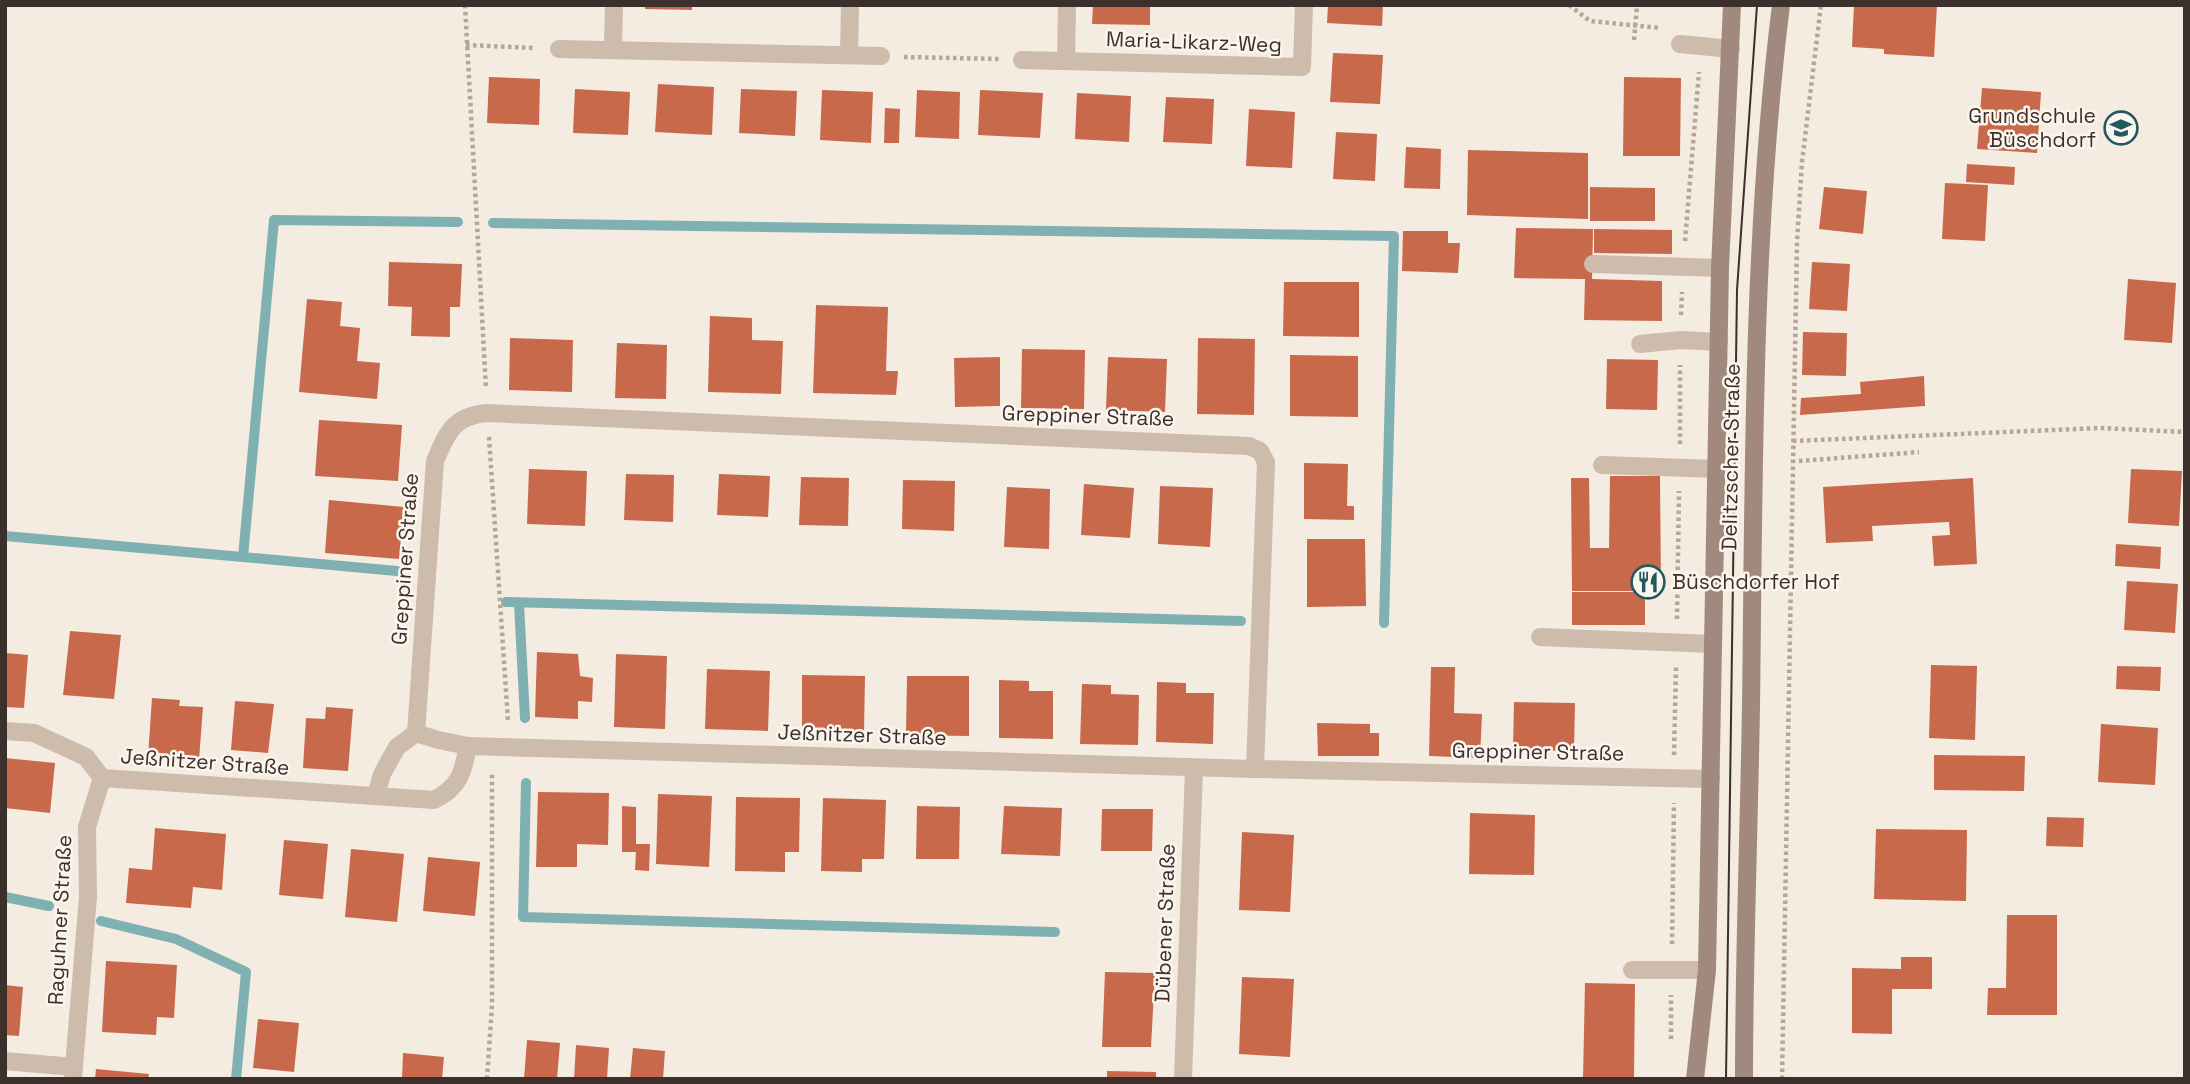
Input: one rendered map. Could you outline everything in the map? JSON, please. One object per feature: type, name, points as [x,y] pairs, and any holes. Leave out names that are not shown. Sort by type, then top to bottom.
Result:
[{"type":"main road","name":"Delitzscher Straße","points":[[1695,1079],[1707,970],[1720,268],[1732,5]]},
{"type":"main road","name":"Delitzscher Straße","points":[[1744,1079],[1759,241],[1781,5]]},
{"type":"street","points":[[613,48],[614,5]]},
{"type":"street","points":[[849,55],[850,5]]},
{"type":"street","points":[[1066,61],[1067,5]]},
{"type":"street","name":"Maria-Likarz-Weg","points":[[1022,60],[1302,67],[1304,5]]},
{"type":"street","points":[[1680,44],[1731,49]]},
{"type":"street","points":[[559,49],[613,48],[881,56]]},
{"type":"street","points":[[1592,264],[1720,268]]},
{"type":"street","points":[[1640,344],[1681,340],[1719,342]]},
{"type":"street","name":"Greppiner Straße","points":[[416,733],[435,461],[448,430],[471,415],[487,413],[1249,446],[1260,451],[1266,462],[1255,769],[1711,779]]},
{"type":"street","points":[[1602,465],[1716,469]]},
{"type":"street","points":[[1540,637],[1713,645]]},
{"type":"street","name":"Jeßnitzer Straße","points":[[5,731],[34,733],[86,757],[102,778],[434,800],[449,793],[463,770],[468,746]]},
{"type":"street","points":[[376,795],[382,774],[397,747],[416,733]]},
{"type":"street","name":"Jeßnitzer Straße","points":[[416,733],[468,746],[1255,769]]},
{"type":"street","name":"Dübener Straße","points":[[1183,1079],[1194,768]]},
{"type":"street","name":"Raguhner Straße","points":[[5,1061],[73,1073],[88,897],[87,827],[102,778]]},
{"type":"street","points":[[1632,970],[1707,970]]},
{"type":"path","points":[[464,5],[487,413],[501,746],[487,1079]]},
{"type":"path","points":[[1569,5],[1590,21],[1663,28]]},
{"type":"path","points":[[1634,40],[1637,5]]},
{"type":"path","points":[[1782,1079],[1797,243],[1801,175],[1821,5]]},
{"type":"path","points":[[466,45],[559,49]]},
{"type":"path","points":[[1671,1052],[1683,266],[1701,47]]},
{"type":"path","points":[[881,56],[1022,60]]},
{"type":"path","points":[[1793,441],[2100,428],[2185,432]]},
{"type":"path","points":[[1799,461],[1919,452]]},
{"type":"building","points":[[645,5],[692,5],[692,10],[645,9]]},
{"type":"building","points":[[1093,5],[1150,5],[1150,25],[1092,24]]},
{"type":"building","points":[[1328,5],[1383,5],[1382,26],[1327,23]]},
{"type":"building","points":[[1854,5],[1937,5],[1934,57],[1884,54],[1884,49],[1852,47]]},
{"type":"building","points":[[1333,53],[1383,55],[1380,104],[1330,102]]},
{"type":"building","points":[[489,77],[540,79],[539,125],[487,123]]},
{"type":"building","points":[[1624,77],[1681,78],[1680,156],[1623,156]]},
{"type":"building","points":[[658,84],[714,87],[712,135],[655,132]]},
{"type":"building","points":[[1982,88],[2041,92],[2037,153],[1977,149]]},
{"type":"building","points":[[575,89],[630,92],[628,135],[573,133]]},
{"type":"building","points":[[741,89],[797,91],[795,136],[739,133]]},
{"type":"building","points":[[822,90],[873,92],[871,143],[820,140]]},
{"type":"building","points":[[917,90],[960,92],[959,139],[915,137]]},
{"type":"building","points":[[980,90],[1043,93],[1040,138],[978,135]]},
{"type":"building","points":[[1077,93],[1131,96],[1129,142],[1075,139]]},
{"type":"building","points":[[1166,97],[1214,99],[1212,144],[1163,142]]},
{"type":"building","points":[[885,108],[900,109],[899,143],[884,143]]},
{"type":"building","points":[[1249,109],[1295,112],[1292,168],[1246,166]]},
{"type":"building","points":[[1336,132],[1377,134],[1375,181],[1333,179]]},
{"type":"building","points":[[1406,147],[1441,149],[1440,189],[1404,188]]},
{"type":"building","points":[[1468,150],[1588,153],[1588,219],[1467,215]]},
{"type":"building","points":[[1967,164],[2015,167],[2014,185],[1966,182]]},
{"type":"building","points":[[1945,183],[1988,185],[1985,241],[1942,239]]},
{"type":"building","points":[[1590,187],[1655,188],[1655,221],[1590,221]]},
{"type":"building","points":[[1824,187],[1867,191],[1863,234],[1819,229]]},
{"type":"building","points":[[1516,228],[1593,229],[1592,279],[1662,281],[1662,321],[1584,320],[1585,279],[1514,278]]},
{"type":"building","points":[[1594,229],[1672,230],[1672,254],[1594,253]]},
{"type":"building","points":[[1403,231],[1448,231],[1448,243],[1460,243],[1458,273],[1402,271]]},
{"type":"building","points":[[389,262],[462,264],[460,307],[450,307],[450,337],[411,336],[412,307],[388,306]]},
{"type":"building","points":[[1812,262],[1850,264],[1847,311],[1809,309]]},
{"type":"building","points":[[2128,279],[2176,283],[2172,343],[2124,340]]},
{"type":"building","points":[[1284,282],[1359,282],[1359,337],[1283,336]]},
{"type":"building","points":[[307,299],[342,302],[340,326],[360,328],[357,361],[380,363],[377,399],[299,392]]},
{"type":"building","points":[[816,305],[888,307],[886,371],[898,371],[896,395],[813,393]]},
{"type":"building","points":[[710,316],[752,318],[752,340],[783,341],[781,394],[708,392]]},
{"type":"building","points":[[1803,332],[1847,333],[1846,376],[1802,375]]},
{"type":"building","points":[[510,338],[573,340],[572,392],[509,390]]},
{"type":"building","points":[[1198,338],[1255,339],[1254,415],[1197,414]]},
{"type":"building","points":[[617,343],[667,345],[666,399],[615,398]]},
{"type":"building","points":[[1022,349],[1085,350],[1084,409],[1021,408]]},
{"type":"building","points":[[1290,355],[1358,356],[1358,417],[1290,416]]},
{"type":"building","points":[[1000,357],[1000,406],[955,407],[954,358]]},
{"type":"building","points":[[1108,357],[1167,359],[1165,412],[1106,410]]},
{"type":"building","points":[[1607,359],[1658,360],[1657,410],[1606,409]]},
{"type":"building","points":[[1924,376],[1925,406],[1800,415],[1801,398],[1861,394],[1860,382]]},
{"type":"building","points":[[319,420],[402,425],[398,481],[315,476]]},
{"type":"building","points":[[1304,463],[1348,464],[1347,506],[1354,506],[1354,520],[1304,519]]},
{"type":"building","points":[[529,469],[587,471],[585,526],[527,524]]},
{"type":"building","points":[[2131,469],[2182,471],[2179,526],[2128,523]]},
{"type":"building","points":[[626,474],[674,475],[673,522],[624,520]]},
{"type":"building","points":[[719,474],[770,476],[768,517],[717,515]]},
{"type":"building","points":[[1610,476],[1660,476],[1661,591],[1572,591],[1571,478],[1589,478],[1590,548],[1609,548]]},
{"type":"building","points":[[801,477],[849,478],[848,526],[799,525]]},
{"type":"building","points":[[1973,478],[1977,564],[1934,566],[1932,536],[1950,535],[1949,522],[1872,526],[1873,541],[1826,543],[1823,487]]},
{"type":"building","points":[[903,480],[955,481],[954,531],[902,529]]},
{"type":"building","points":[[1084,484],[1134,488],[1130,538],[1081,535]]},
{"type":"building","points":[[1160,486],[1213,488],[1210,547],[1158,544]]},
{"type":"building","points":[[1007,487],[1050,489],[1049,549],[1004,547]]},
{"type":"building","points":[[329,500],[404,507],[399,559],[325,553]]},
{"type":"building","points":[[1307,539],[1365,539],[1366,606],[1307,607]]},
{"type":"building","points":[[2116,544],[2161,547],[2160,569],[2115,566]]},
{"type":"building","points":[[2127,581],[2178,584],[2175,633],[2124,630]]},
{"type":"building","points":[[1572,592],[1645,592],[1645,625],[1572,625]]},
{"type":"building","points":[[70,631],[121,635],[114,699],[63,695]]},
{"type":"building","points":[[537,652],[578,654],[580,676],[593,678],[592,702],[578,701],[578,719],[535,717]]},
{"type":"building","points":[[5,653],[28,655],[24,708],[5,707]]},
{"type":"building","points":[[616,654],[667,656],[665,729],[614,727]]},
{"type":"building","points":[[1931,665],[1977,666],[1975,740],[1929,738]]},
{"type":"building","points":[[2117,666],[2161,667],[2160,691],[2116,689]]},
{"type":"building","points":[[1431,667],[1455,667],[1454,713],[1482,714],[1480,758],[1429,756]]},
{"type":"building","points":[[707,669],[770,671],[768,731],[705,729]]},
{"type":"building","points":[[802,675],[865,676],[864,731],[802,731]]},
{"type":"building","points":[[907,676],[969,676],[969,736],[906,735]]},
{"type":"building","points":[[999,680],[1029,681],[1029,691],[1053,691],[1053,739],[999,738]]},
{"type":"building","points":[[1157,682],[1186,683],[1186,693],[1214,693],[1213,744],[1156,742]]},
{"type":"building","points":[[1082,684],[1111,685],[1111,694],[1139,695],[1138,745],[1080,744]]},
{"type":"building","points":[[152,698],[180,700],[179,706],[203,707],[199,760],[148,757]]},
{"type":"building","points":[[235,701],[274,704],[268,753],[231,750]]},
{"type":"building","points":[[1514,702],[1575,703],[1574,751],[1513,750]]},
{"type":"building","points":[[326,707],[353,709],[348,771],[303,768],[306,718],[325,719]]},
{"type":"building","points":[[1317,723],[1370,724],[1370,733],[1379,733],[1379,756],[1318,756]]},
{"type":"building","points":[[2101,724],[2158,728],[2155,785],[2098,782]]},
{"type":"building","points":[[1934,755],[2025,756],[2024,791],[1934,790]]},
{"type":"building","points":[[5,758],[55,763],[50,813],[5,808]]},
{"type":"building","points":[[538,792],[609,793],[608,845],[577,844],[577,867],[536,867]]},
{"type":"building","points":[[658,794],[712,796],[709,867],[656,864]]},
{"type":"building","points":[[736,797],[800,798],[799,852],[785,852],[785,872],[735,871]]},
{"type":"building","points":[[823,798],[886,800],[884,859],[862,859],[862,872],[821,871]]},
{"type":"building","points":[[622,806],[636,807],[636,844],[650,844],[649,871],[635,870],[636,852],[622,852]]},
{"type":"building","points":[[917,806],[960,807],[959,859],[916,859]]},
{"type":"building","points":[[1004,806],[1062,808],[1060,856],[1001,854]]},
{"type":"building","points":[[1102,809],[1153,809],[1152,851],[1101,851]]},
{"type":"building","points":[[1470,813],[1535,815],[1534,875],[1469,874]]},
{"type":"building","points":[[2047,817],[2084,818],[2083,847],[2046,846]]},
{"type":"building","points":[[155,828],[226,834],[222,890],[193,887],[191,908],[126,903],[129,868],[152,870]]},
{"type":"building","points":[[1876,829],[1967,830],[1966,901],[1874,899]]},
{"type":"building","points":[[1242,832],[1294,835],[1290,912],[1239,910]]},
{"type":"building","points":[[284,840],[328,844],[323,899],[279,895]]},
{"type":"building","points":[[351,849],[404,854],[397,922],[345,917]]},
{"type":"building","points":[[428,857],[480,862],[475,916],[423,911]]},
{"type":"building","points":[[2007,915],[2057,915],[2057,1015],[1987,1015],[1988,988],[2006,988]]},
{"type":"building","points":[[1901,957],[1932,957],[1932,989],[1892,989],[1892,1034],[1852,1033],[1852,968],[1901,969]]},
{"type":"building","points":[[106,961],[177,965],[174,1018],[157,1017],[156,1035],[102,1032]]},
{"type":"building","points":[[1105,972],[1155,973],[1151,1047],[1102,1047]]},
{"type":"building","points":[[1242,977],[1294,979],[1290,1057],[1239,1054]]},
{"type":"building","points":[[1585,983],[1635,984],[1634,1079],[1583,1079]]},
{"type":"building","points":[[5,985],[23,987],[19,1036],[5,1035]]},
{"type":"building","points":[[258,1019],[299,1023],[294,1072],[253,1068]]},
{"type":"building","points":[[527,1040],[560,1043],[557,1079],[524,1079]]},
{"type":"building","points":[[576,1045],[609,1048],[607,1079],[574,1079]]},
{"type":"building","points":[[633,1048],[665,1051],[663,1079],[630,1079]]},
{"type":"building","points":[[403,1053],[444,1057],[442,1079],[402,1079]]},
{"type":"building","points":[[96,1069],[149,1074],[148,1079],[95,1079]]},
{"type":"building","points":[[1107,1071],[1156,1072],[1156,1079],[1107,1079]]},
{"type":"waterway","points":[[5,536],[243,557],[274,220],[458,222]]},
{"type":"waterway","points":[[493,223],[1394,236],[1384,623]]},
{"type":"waterway","points":[[243,557],[397,571]]},
{"type":"waterway","points":[[506,602],[1241,621]]},
{"type":"waterway","points":[[519,604],[525,718]]},
{"type":"waterway","points":[[526,783],[523,917],[1055,932]]},
{"type":"waterway","points":[[5,897],[49,906]]},
{"type":"waterway","points":[[101,921],[176,939],[246,972],[236,1079]]},
{"type":"tram line","points":[[1726,1079],[1737,290],[1757,5]]},
{"type":"place","name":"Grundschule Büschdorf","points":[[2121,128]]},
{"type":"place","name":"Büschdorfer Hof","points":[[1648,582]]}]
